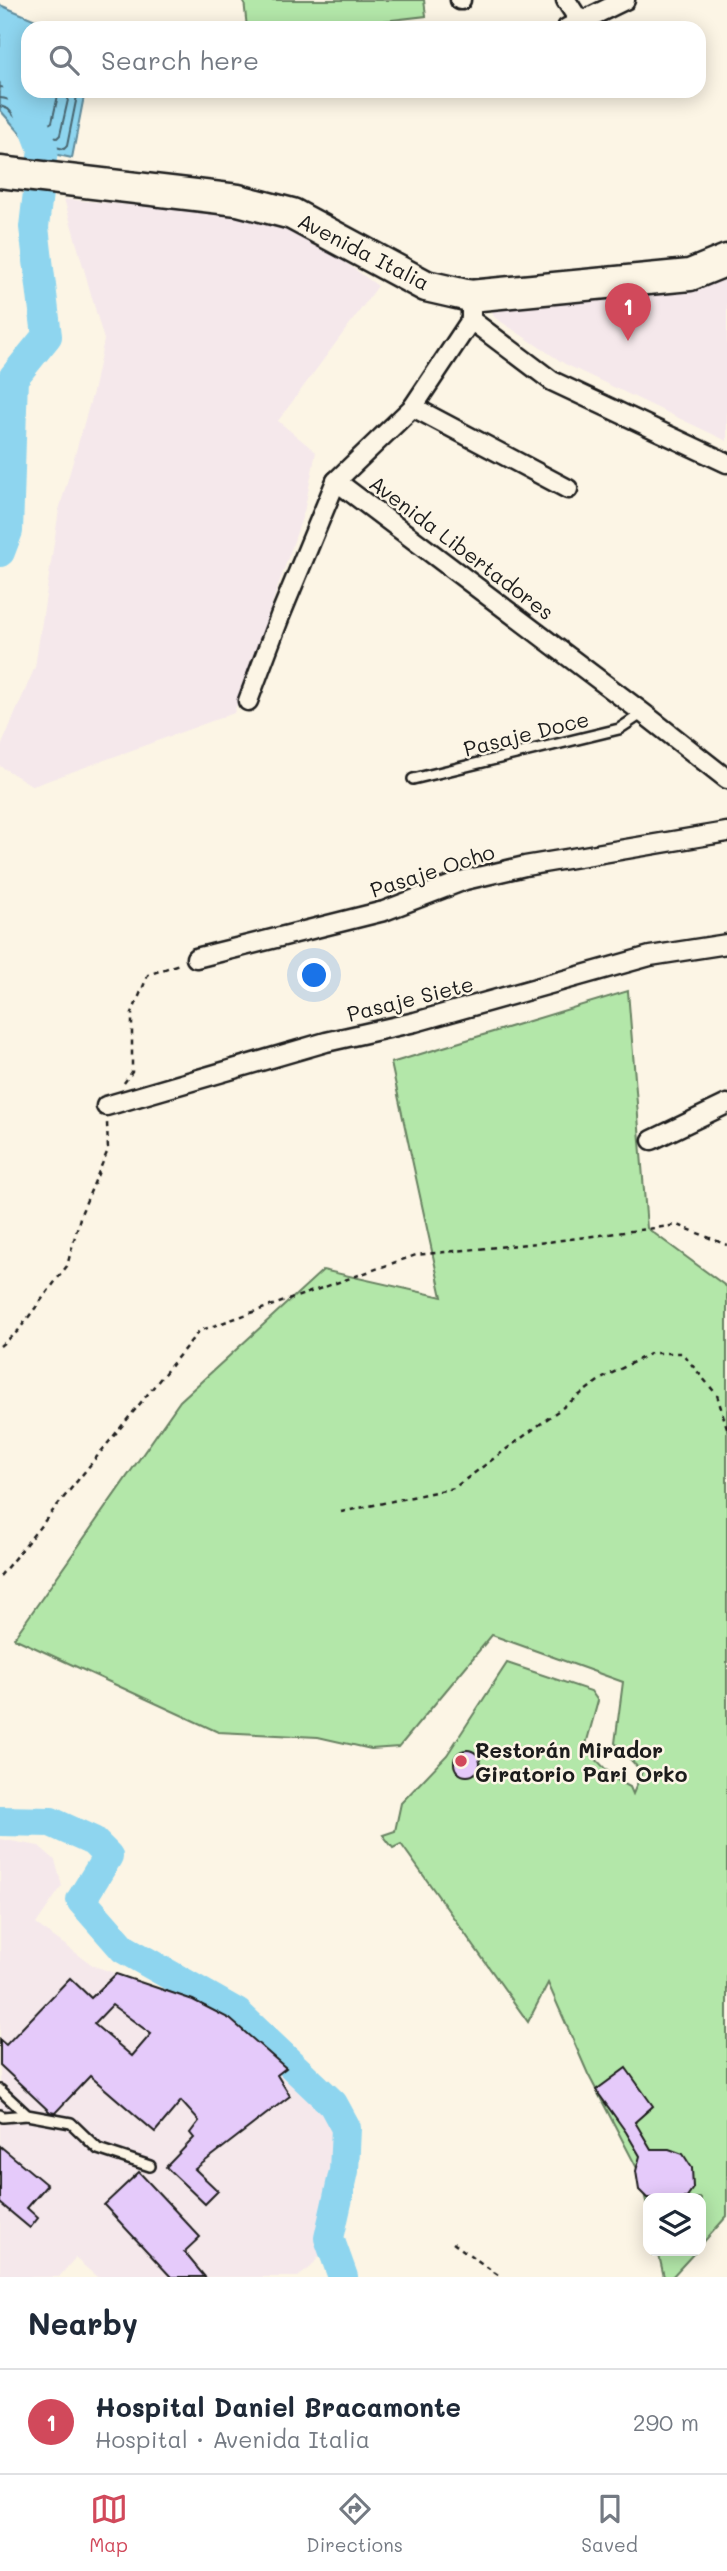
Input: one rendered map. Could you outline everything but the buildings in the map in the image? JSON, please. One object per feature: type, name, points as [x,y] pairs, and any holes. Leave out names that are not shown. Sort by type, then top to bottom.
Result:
[{"type":"highway","name":"Avenida Italia","points":[[13,174],[238,200],[292,214],[471,308],[690,275],[727,260]]},
{"type":"street","points":[[566,0],[575,21]]},
{"type":"street","points":[[586,21],[625,0]]},
{"type":"street","points":[[471,308],[552,382],[727,463]]},
{"type":"street","name":"Avenida Libertadores","points":[[471,308],[413,407],[336,481],[727,779]]},
{"type":"street","points":[[413,407],[568,489]]},
{"type":"street","points":[[248,701],[336,481]]},
{"type":"street","name":"Pasaje Ocho","points":[[196,958],[384,911],[465,880],[525,866],[727,832]]},
{"type":"street","name":"Pasaje Siete","points":[[106,1106],[326,1042],[415,1022],[650,956],[727,944]]},
{"type":"street","points":[[652,1140],[727,1104]]},
{"type":"lane","name":"Pasaje Doce","points":[[413,779],[618,729],[643,713]]},
{"type":"lane","points":[[0,2090],[27,2115]]},
{"type":"lane","points":[[0,2115],[3,2118],[27,2115],[71,2123],[98,2148],[150,2166]]},
{"type":"path","points":[[0,1346],[18,1331],[67,1266],[81,1214],[107,1150],[106,1106],[132,1072],[132,1013],[148,975],[196,958]]},
{"type":"path","points":[[0,1576],[199,1331],[416,1255],[678,1225],[727,1245]]},
{"type":"path","points":[[341,1512],[454,1488],[601,1379],[651,1353],[682,1353],[716,1395],[727,1428]]},
{"type":"path","points":[[453,2243],[501,2277]]},
{"type":"shaded area","points":[[64,199],[257,216],[299,229],[378,286],[278,421],[316,452],[304,512],[234,713],[33,786],[0,766],[0,749],[35,667],[59,510],[93,392],[104,340]]},
{"type":"shaded area","points":[[727,279],[727,441],[565,364],[494,317],[492,311],[496,305],[504,303]]},
{"type":"shaded area","points":[[0,1839],[39,1846],[55,1860],[62,1886],[36,1924],[94,1966],[193,2000],[230,2019],[286,2068],[334,2125],[320,2255],[311,2267],[298,2277],[97,2277],[75,2258],[59,2277],[0,2277]]},
{"type":"green space","points":[[244,0],[424,0],[426,16],[383,21],[246,21]]},
{"type":"green space","points":[[628,991],[647,1228],[727,1287],[727,2216],[706,2239],[706,2193],[644,2193],[639,2172],[588,2074],[548,1983],[528,2022],[401,1844],[393,1848],[383,1835],[395,1831],[401,1803],[447,1755],[507,1663],[591,1691],[598,1701],[585,1748],[615,1779],[630,1787],[633,1794],[642,1772],[615,1743],[623,1682],[492,1635],[399,1747],[371,1749],[318,1737],[218,1732],[14,1638],[180,1401],[323,1270],[442,1297],[391,1063]]},
{"type":"green space","points":[[659,2256],[691,2256],[672,2277],[664,2277]]},
{"type":"water","points":[[0,5],[38,21],[21,21],[21,98],[84,98],[72,158],[35,150],[0,110]]},
{"type":"waterway","points":[[0,62],[14,74],[21,92]]},
{"type":"waterway","points":[[0,552],[8,531],[13,378],[47,336],[34,227],[43,149],[23,98]]},
{"type":"waterway","points":[[0,1821],[51,1822],[93,1841],[108,1856],[81,1900],[124,1949],[237,2013],[333,2104],[346,2128],[344,2171],[329,2238],[343,2277]]},
{"type":"place","name":"Hospital Daniel Bracamonte","points":[[628,341]]},
{"type":"place","name":"Restorán Mirador Giratorio Pari Orko","points":[[461,1761]]}]
